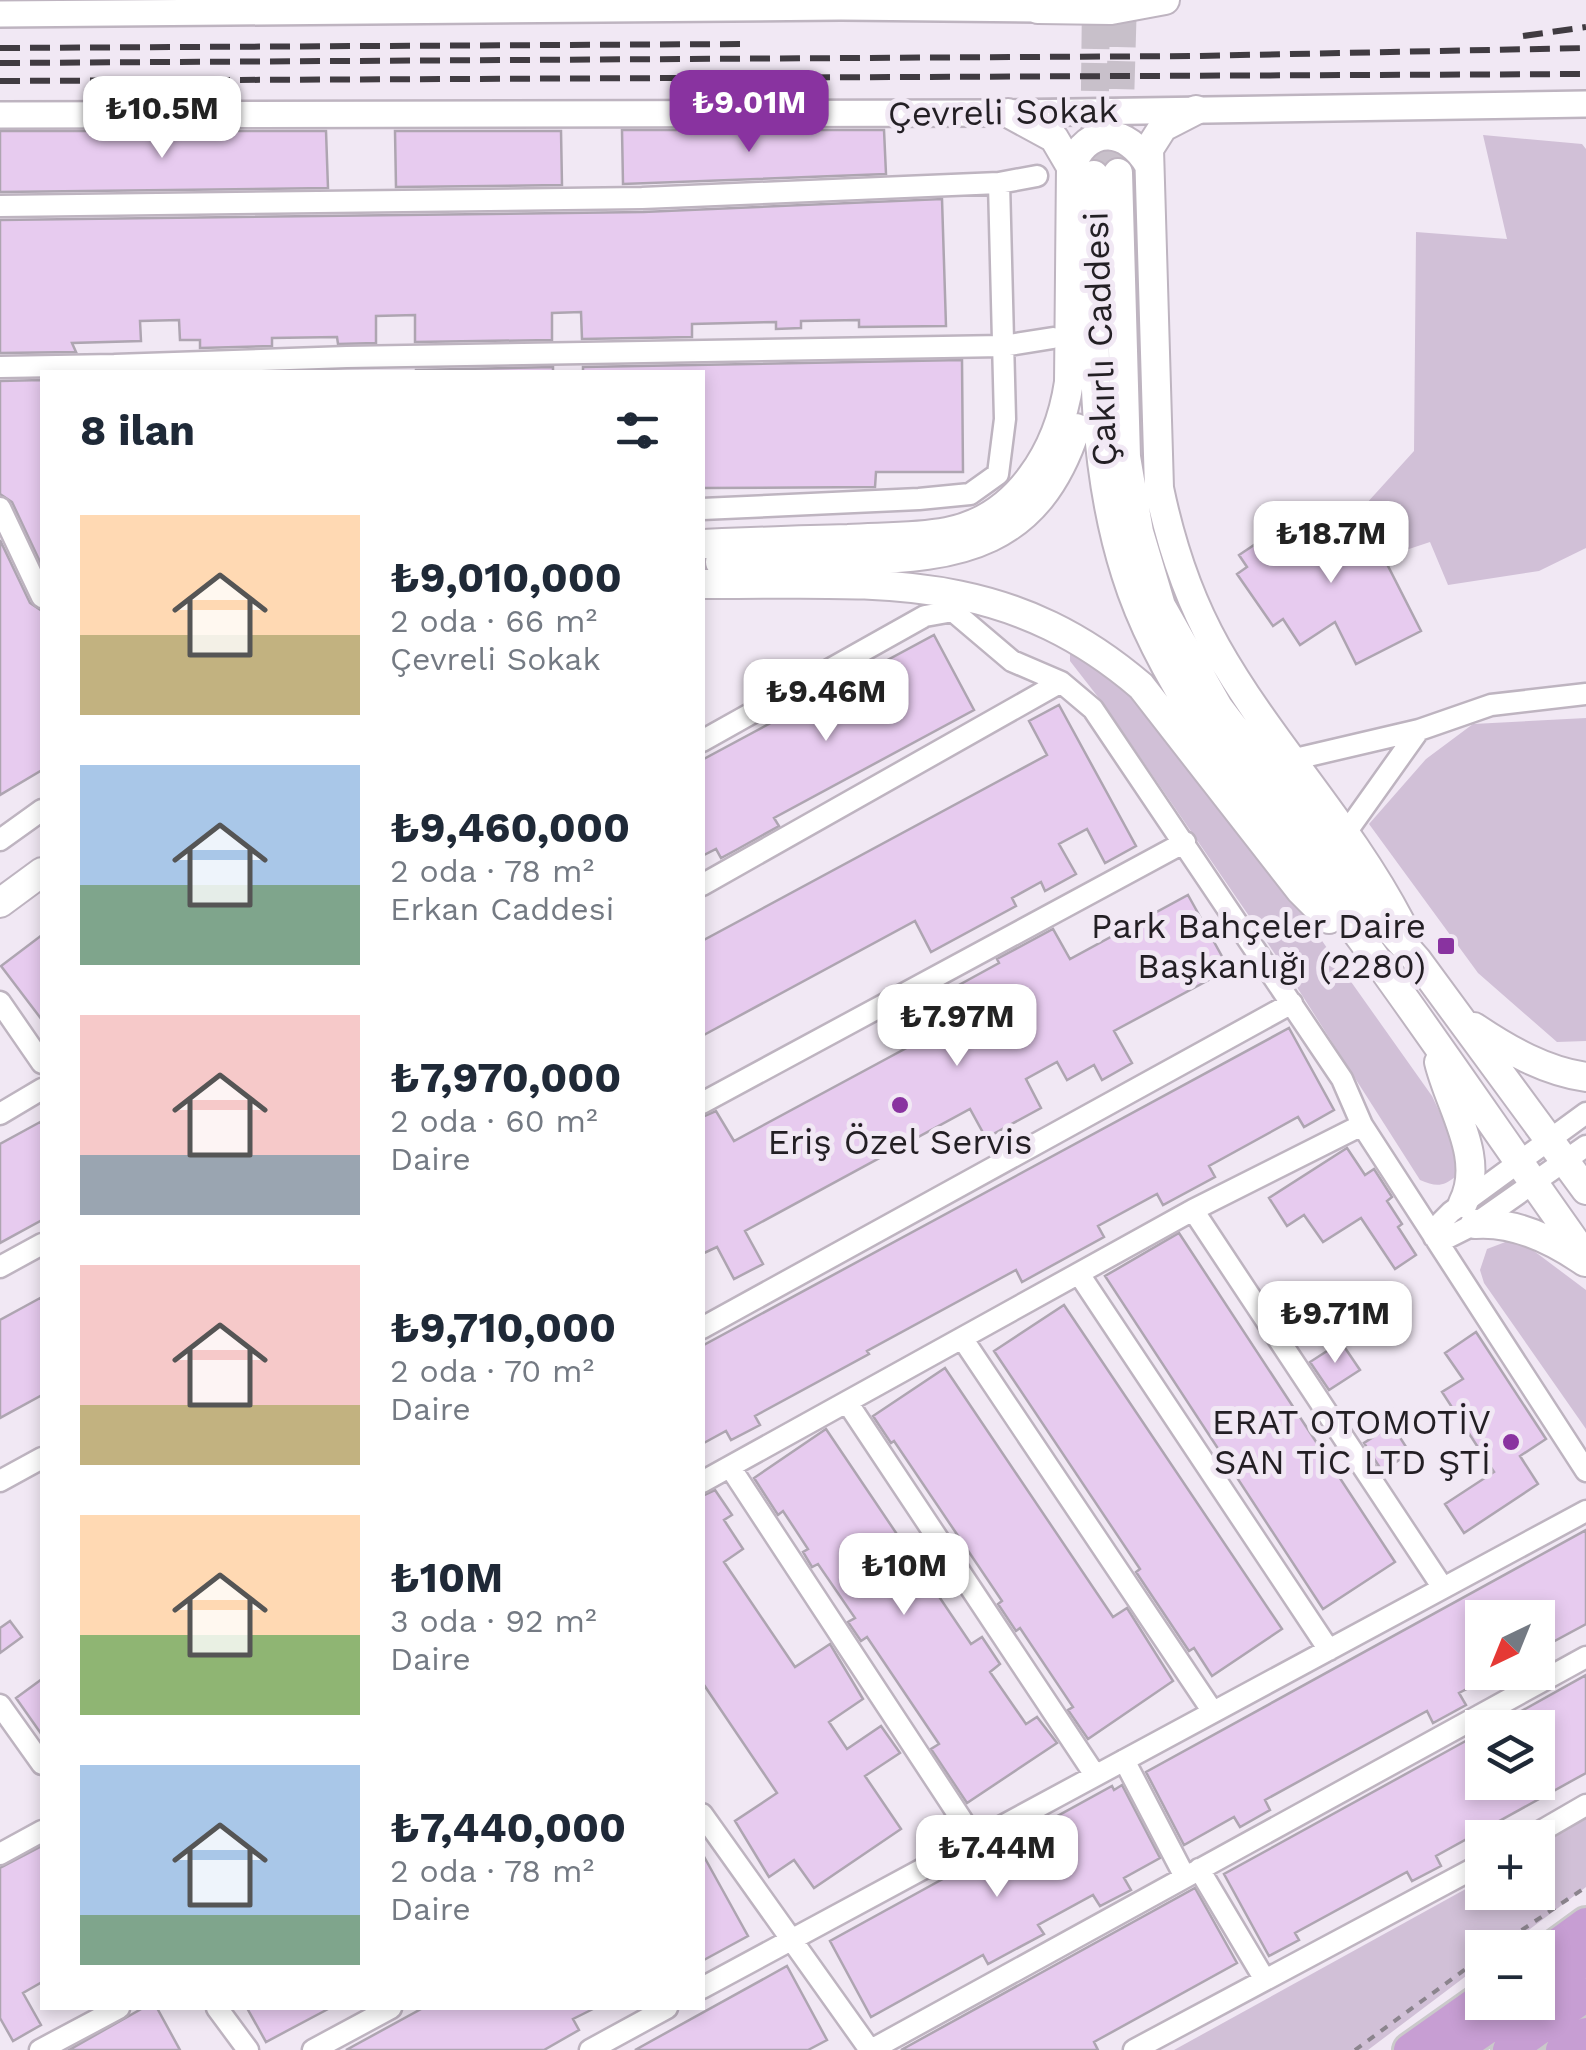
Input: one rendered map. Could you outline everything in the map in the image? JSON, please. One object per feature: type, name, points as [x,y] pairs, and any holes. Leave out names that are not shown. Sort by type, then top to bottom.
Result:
[{"type":"highway","points":[[1555,1947],[1586,1924]]},
{"type":"highway","points":[[1555,1981],[1586,1959]]},
{"type":"highway","points":[[1508,2050],[1586,1996]]},
{"type":"highway","points":[[1410,2050],[1465,2011]]},
{"type":"highway","points":[[1455,2050],[1498,2020]]},
{"type":"highway","points":[[1562,2050],[1586,2034]]},
{"type":"main road","points":[[1044,5],[1112,10],[1166,0]]},
{"type":"main road","points":[[1196,110],[1163,127],[1153,139],[1149,165],[1160,488],[1168,532],[1214,644],[1388,898],[1417,960]]},
{"type":"main road","points":[[1008,113],[1054,138],[1094,172]]},
{"type":"main road","points":[[705,544],[920,536],[973,524],[1009,502],[1040,464],[1065,411],[1094,172],[1079,150],[1098,137],[1111,136],[1134,145],[1149,165]]},
{"type":"main road","name":"Çakırlı Caddesi","points":[[1094,172],[1101,459],[1116,539],[1159,654],[1198,720],[1366,945],[1586,1260]]},
{"type":"main road","name":"Çakırlı Caddesi","points":[[1094,172],[1126,457],[1139,532],[1161,606],[1218,708],[1372,909],[1567,1149],[1586,1190]]},
{"type":"main road","points":[[705,562],[931,557],[964,550],[994,537],[1022,518],[1063,464],[1083,400],[1096,314]]},
{"type":"main road","points":[[705,584],[915,586],[997,604],[1058,630],[1117,666],[1141,686],[1300,890],[1342,930],[1366,945]]},
{"type":"main road","points":[[0,903],[40,873]]},
{"type":"main road","points":[[0,926],[40,896]]},
{"type":"main road","points":[[1461,1018],[1524,1057],[1586,1077]]},
{"type":"main road","points":[[1434,1041],[1472,1162],[1469,1214],[1523,1230],[1586,1260]]},
{"type":"street","points":[[0,14],[93,7],[1044,5]]},
{"type":"street","name":"Çevreli Sokak","points":[[0,116],[1008,113],[1586,104]]},
{"type":"street","points":[[0,206],[642,198],[999,183],[1037,176]]},
{"type":"street","points":[[705,509],[919,500],[970,494],[998,474],[1004,419],[999,183]]},
{"type":"street","points":[[0,368],[117,369],[347,357],[1003,346],[1053,338]]},
{"type":"street","points":[[0,508],[40,593]]},
{"type":"street","points":[[705,740],[925,616],[953,611],[1012,661],[1061,682],[1093,709],[1185,842],[1342,1079],[1362,1125],[1586,1471]]},
{"type":"street","points":[[705,883],[1061,682]]},
{"type":"street","points":[[1291,760],[1419,730],[1491,704],[1586,694]]},
{"type":"street","points":[[1345,834],[1419,730]]},
{"type":"street","points":[[0,840],[40,811]]},
{"type":"street","points":[[705,1101],[1185,842]]},
{"type":"street","points":[[0,1002],[40,1061]]},
{"type":"street","points":[[705,1326],[1292,1003]]},
{"type":"street","points":[[0,1114],[40,1090]]},
{"type":"street","points":[[1434,1237],[1449,1238],[1469,1214],[1567,1149],[1586,1113]]},
{"type":"street","points":[[705,1480],[1193,1210],[1362,1125]]},
{"type":"street","points":[[1193,1210],[1443,1588]]},
{"type":"street","points":[[0,1267],[40,1245]]},
{"type":"street","points":[[1079,1274],[1329,1650]]},
{"type":"street","points":[[962,1338],[1213,1712]]},
{"type":"street","points":[[847,1402],[1095,1775]]},
{"type":"street","points":[[0,1481],[40,1459]]},
{"type":"street","points":[[730,1467],[975,1840]]},
{"type":"street","points":[[705,1986],[1586,1512]]},
{"type":"street","points":[[706,1827],[871,2050],[1586,1656]]},
{"type":"street","points":[[0,1705],[40,1761]]},
{"type":"street","points":[[1124,1760],[1192,1873],[1265,1980]]},
{"type":"street","points":[[1555,1823],[1586,1805]]},
{"type":"street","points":[[0,1854],[40,1832]]},
{"type":"street","points":[[1134,2050],[1465,1873]]},
{"type":"street","points":[[40,2050],[114,2010]]},
{"type":"street","points":[[218,2010],[248,2050]]},
{"type":"street","points":[[313,2050],[387,2010]]},
{"type":"street","points":[[590,2050],[663,2010]]},
{"type":"path","points":[[1523,1930],[1586,1887]]},
{"type":"path","points":[[1354,2050],[1465,1969]]},
{"type":"shaded area","points":[[1483,135],[1582,144],[1586,149],[1586,548],[1539,571],[1448,585],[1430,542],[1394,554],[1366,504],[1414,451],[1416,232],[1507,239]]},
{"type":"shaded area","points":[[1070,648],[1120,685],[1196,763],[1432,1096],[1459,1153],[1456,1176],[1451,1180],[1439,1185],[1420,1180],[1286,970],[1070,661]]},
{"type":"shaded area","points":[[1586,718],[1586,1041],[1557,1042],[1478,973],[1369,824],[1426,759],[1473,724]]},
{"type":"shaded area","points":[[1508,1241],[1530,1248],[1586,1290],[1586,1429],[1484,1283],[1480,1270],[1487,1249]]},
{"type":"shaded area","points":[[1586,1818],[1586,1887],[1529,1930],[1465,1930],[1465,1977],[1368,2050],[1174,2050],[1465,1889],[1465,1910],[1555,1910],[1555,1837]]},
{"type":"building","points":[[622,130],[884,130],[886,174],[623,184]]},
{"type":"building","points":[[0,131],[326,131],[328,188],[0,192]]},
{"type":"building","points":[[395,131],[561,131],[562,185],[396,187]]},
{"type":"building","points":[[942,199],[946,326],[859,327],[859,320],[801,321],[801,328],[776,329],[776,322],[692,324],[692,337],[582,339],[581,312],[552,313],[552,340],[415,342],[415,315],[376,316],[376,343],[338,344],[337,337],[272,338],[272,346],[200,348],[200,340],[180,340],[179,320],[140,321],[141,341],[72,343],[76,352],[0,353],[0,220],[643,212]]},
{"type":"building","points":[[962,360],[963,472],[876,472],[875,487],[705,488],[705,370],[583,367]]},
{"type":"building","points":[[553,367],[553,370],[416,370]]},
{"type":"building","points":[[40,380],[40,562],[12,502],[0,494],[0,381]]},
{"type":"building","points":[[1357,505],[1421,631],[1356,664],[1335,622],[1300,645],[1283,619],[1273,626],[1237,574],[1247,567],[1239,555],[1263,539],[1270,549]]},
{"type":"building","points":[[0,540],[30,603],[40,610],[40,771],[0,795]]},
{"type":"building","points":[[934,635],[974,710],[774,818],[779,826],[721,858],[716,849],[705,854],[705,758]]},
{"type":"building","points":[[1059,705],[1136,846],[1105,863],[1087,829],[1059,844],[1076,874],[1045,891],[1041,882],[1012,898],[1016,906],[931,952],[915,921],[705,1034],[705,939],[1047,755],[1029,721]]},
{"type":"building","points":[[1188,895],[1229,969],[1114,1031],[1132,1063],[1102,1080],[1094,1065],[1067,1080],[1057,1062],[1026,1079],[1041,1108],[986,1138],[970,1109],[745,1231],[763,1264],[734,1279],[717,1247],[705,1253],[705,1116],[716,1111],[734,1141],[962,1018],[948,991],[999,963],[997,959],[1053,929],[1070,959]]},
{"type":"building","points":[[40,937],[40,1017],[1,966]]},
{"type":"building","points":[[1289,1028],[1334,1110],[1304,1127],[1298,1117],[1209,1166],[1215,1177],[1163,1205],[1157,1194],[1098,1226],[1104,1237],[1022,1282],[1016,1270],[867,1351],[869,1354],[755,1416],[760,1425],[731,1440],[726,1431],[705,1442],[705,1344]]},
{"type":"building","points":[[40,1122],[40,1221],[0,1243],[0,1144]]},
{"type":"building","points":[[1347,1148],[1365,1175],[1374,1169],[1392,1197],[1387,1201],[1402,1224],[1398,1227],[1416,1255],[1395,1269],[1361,1218],[1323,1242],[1304,1215],[1287,1226],[1269,1198]]},
{"type":"building","points":[[1179,1233],[1395,1562],[1323,1609],[1105,1276]]},
{"type":"building","points":[[1307,1289],[1324,1315],[1293,1336],[1275,1310]]},
{"type":"building","points":[[40,1298],[40,1396],[0,1418],[0,1320]]},
{"type":"building","points":[[1064,1305],[1282,1629],[1212,1676],[1194,1648],[1189,1651],[1136,1572],[1140,1569],[994,1351]]},
{"type":"building","points":[[1476,1332],[1546,1439],[1520,1456],[1538,1484],[1464,1533],[1445,1504],[1494,1472],[1442,1392],[1463,1379],[1445,1353]]},
{"type":"building","points":[[1341,1342],[1360,1370],[1329,1390],[1310,1362]]},
{"type":"building","points":[[945,1368],[1113,1617],[1127,1608],[1173,1681],[1088,1739],[1068,1710],[1073,1707],[1020,1628],[1016,1631],[998,1604],[1002,1601],[873,1416]]},
{"type":"building","points":[[1392,1425],[1410,1453],[1382,1471],[1364,1443]]},
{"type":"building","points":[[826,1429],[971,1644],[982,1637],[1000,1664],[990,1672],[1026,1724],[1037,1717],[1057,1743],[967,1803],[931,1749],[939,1744],[867,1637],[861,1641],[848,1622],[855,1618],[818,1564],[812,1567],[803,1552],[808,1549],[783,1511],[778,1515],[754,1478]]},
{"type":"building","points":[[715,1490],[732,1515],[724,1520],[743,1549],[724,1562],[795,1667],[830,1644],[863,1699],[829,1722],[847,1749],[881,1726],[900,1753],[865,1776],[901,1829],[814,1888],[794,1860],[769,1877],[735,1821],[777,1793],[705,1686],[705,1495]]},
{"type":"building","points":[[1586,1530],[1586,1624],[1555,1641],[1555,1600],[1465,1600],[1465,1690],[1459,1693],[1466,1705],[1433,1723],[1427,1711],[1265,1800],[1270,1810],[1240,1827],[1234,1817],[1184,1845],[1146,1772]]},
{"type":"building","points":[[10,1621],[22,1637],[0,1653],[0,1628]]},
{"type":"building","points":[[1586,1675],[1586,1773],[1555,1790],[1555,1710],[1523,1710]]},
{"type":"building","points":[[40,1680],[40,1732],[16,1698]]},
{"type":"building","points":[[1465,1741],[1465,1800],[1537,1800],[1501,1820],[1465,1820],[1465,1840],[1436,1856],[1441,1866],[1412,1881],[1407,1872],[1295,1933],[1299,1940],[1269,1956],[1224,1874]]},
{"type":"building","points":[[1122,1785],[1160,1858],[1124,1878],[1131,1890],[1100,1906],[1093,1895],[1038,1925],[1044,1934],[988,1964],[983,1955],[871,2017],[830,1941],[1112,1786],[1114,1790]]},
{"type":"building","points":[[40,1847],[40,1983],[23,1993],[41,2025],[13,2041],[0,2018],[0,1868]]},
{"type":"building","points":[[705,1858],[748,1936],[705,1959]]},
{"type":"building","points":[[1195,1888],[1237,1963],[1094,2042],[1098,2050],[901,2050]]},
{"type":"building","points":[[787,1966],[827,2040],[808,2050],[635,2050]]},
{"type":"building","points":[[139,2010],[158,2010],[180,2050],[69,2050]]},
{"type":"building","points":[[248,2010],[326,2010],[266,2042]]},
{"type":"building","points":[[419,2010],[591,2010],[573,2019],[579,2030],[544,2050],[346,2050]]},
{"type":"tunnel","points":[[1094,175],[1096,0]]},
{"type":"tunnel","points":[[1118,173],[1123,0]]},
{"type":"railway","points":[[1523,36],[1586,27]]},
{"type":"railway","points":[[0,48],[745,44]]},
{"type":"railway","points":[[0,63],[1194,56],[1586,48]]},
{"type":"railway","points":[[0,81],[1586,74]]},
{"type":"place","name":"Park Bahçeler Dai̇re Başkanlığı (2280)","points":[[1446,946]]},
{"type":"place","name":"Eriş Özel Servis","points":[[900,1105]]},
{"type":"place","name":"ERAT OTOMOTİV SAN TİC LTD ŞTİ","points":[[1511,1442]]}]
